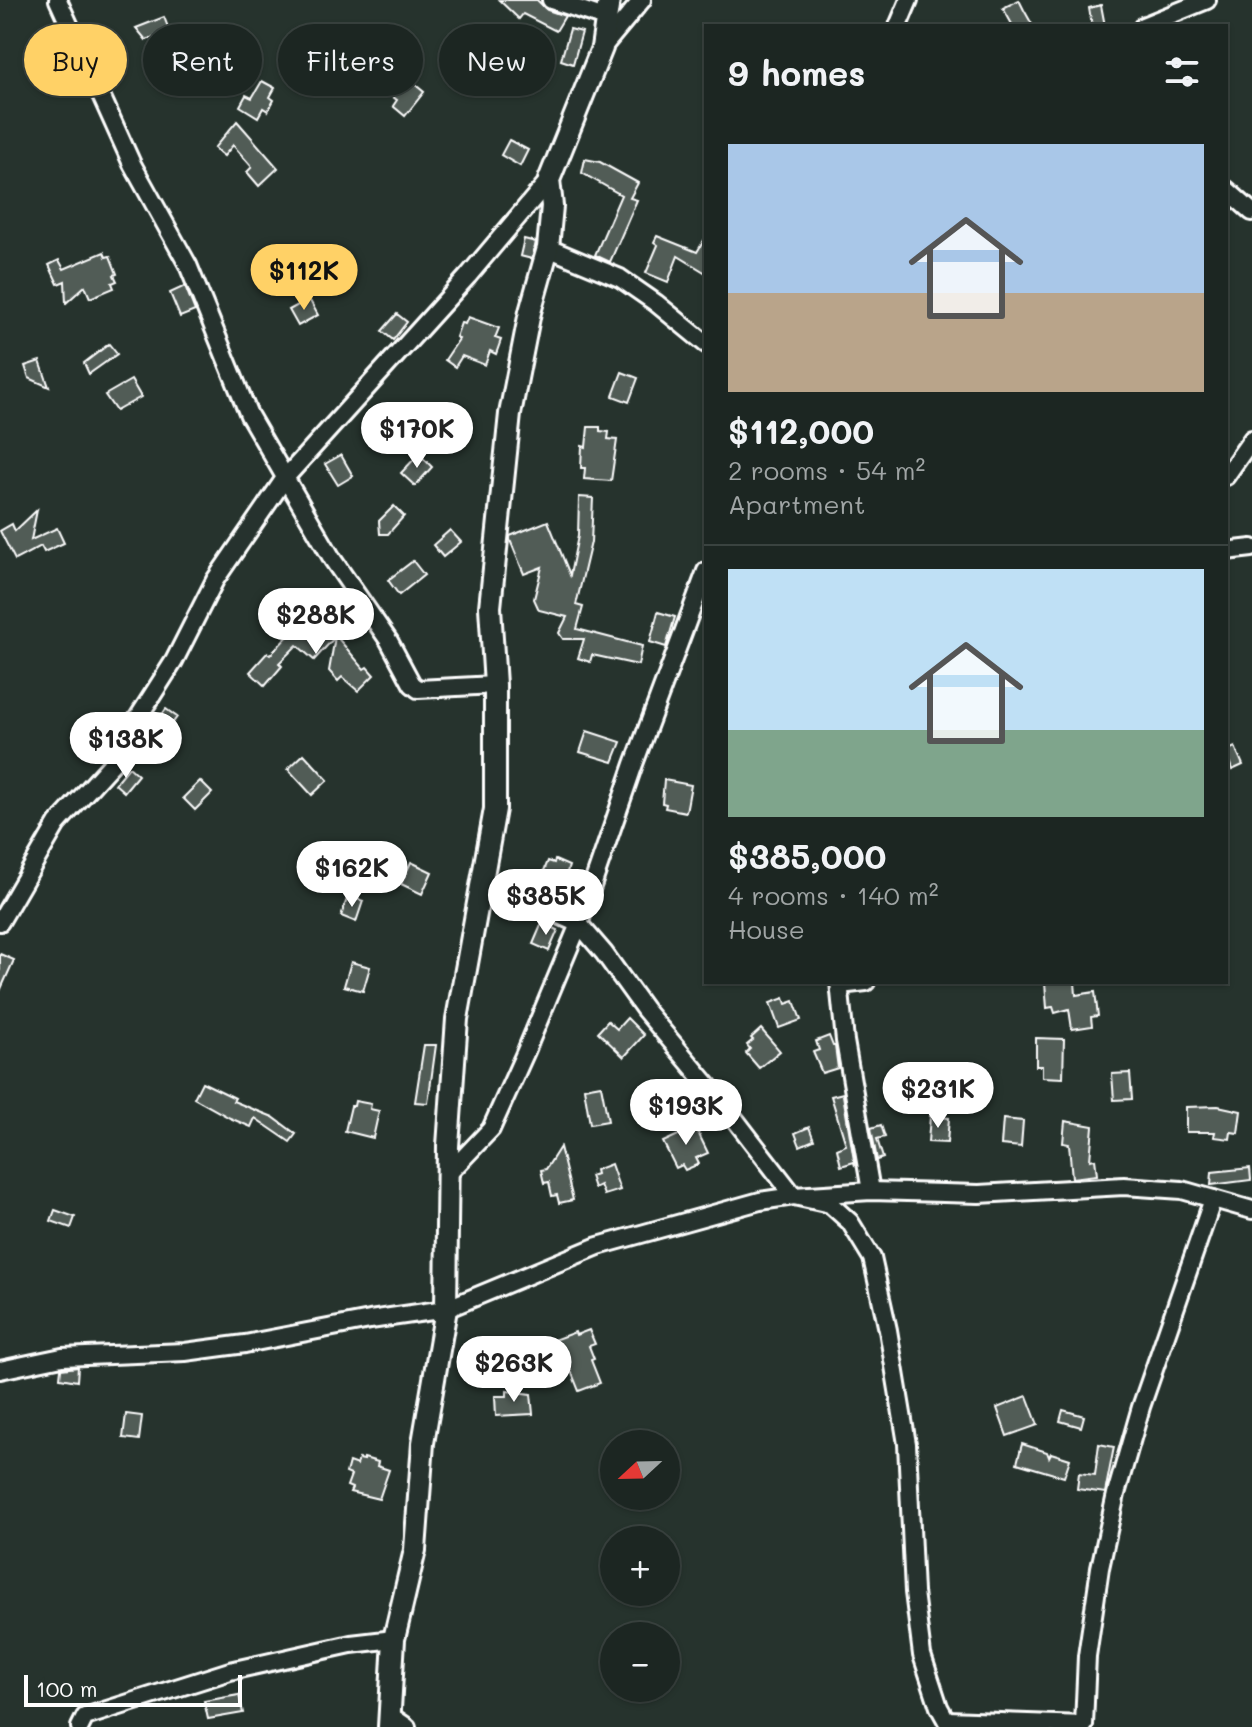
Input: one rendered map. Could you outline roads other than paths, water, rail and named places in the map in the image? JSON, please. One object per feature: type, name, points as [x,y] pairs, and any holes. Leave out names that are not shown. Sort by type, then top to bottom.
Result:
[{"type":"street","points":[[58,0],[132,164],[188,265],[249,415],[361,604],[389,641],[412,684],[423,689],[495,685]]},
{"type":"street","points":[[0,922],[57,824],[117,758],[132,727],[174,661],[215,580],[285,478],[468,276],[549,180],[602,48],[607,9],[551,0]]},
{"type":"street","points":[[602,48],[642,0]]},
{"type":"street","points":[[899,24],[909,0]]},
{"type":"street","points":[[1148,24],[1207,0]]},
{"type":"street","points":[[395,1723],[394,1639],[415,1550],[423,1443],[446,1309],[448,1174],[457,1019],[495,809],[495,685],[490,607],[510,414],[530,312],[548,248],[552,206],[549,180]]},
{"type":"street","points":[[1228,191],[1252,212]]},
{"type":"street","points":[[548,248],[620,278],[704,342]]},
{"type":"street","points":[[1228,473],[1252,439]]},
{"type":"street","points":[[1228,551],[1252,548]]},
{"type":"street","points":[[448,1174],[491,1129],[579,924],[704,576]]},
{"type":"street","points":[[481,880],[579,924],[794,1196],[830,1204],[850,1222],[872,1258],[888,1330],[907,1444],[914,1592],[922,1655],[939,1707],[949,1723],[1084,1725],[1087,1656],[1100,1568],[1116,1494],[1141,1407],[1213,1199]]},
{"type":"street","points":[[840,984],[845,1041],[871,1191]]},
{"type":"street","points":[[0,1370],[62,1357],[185,1352],[245,1344],[446,1309],[598,1246],[760,1201],[794,1196],[871,1191],[979,1194],[1124,1186],[1182,1190],[1252,1210]]},
{"type":"street","points":[[80,1727],[85,1717],[203,1677],[351,1644],[394,1639]]}]
